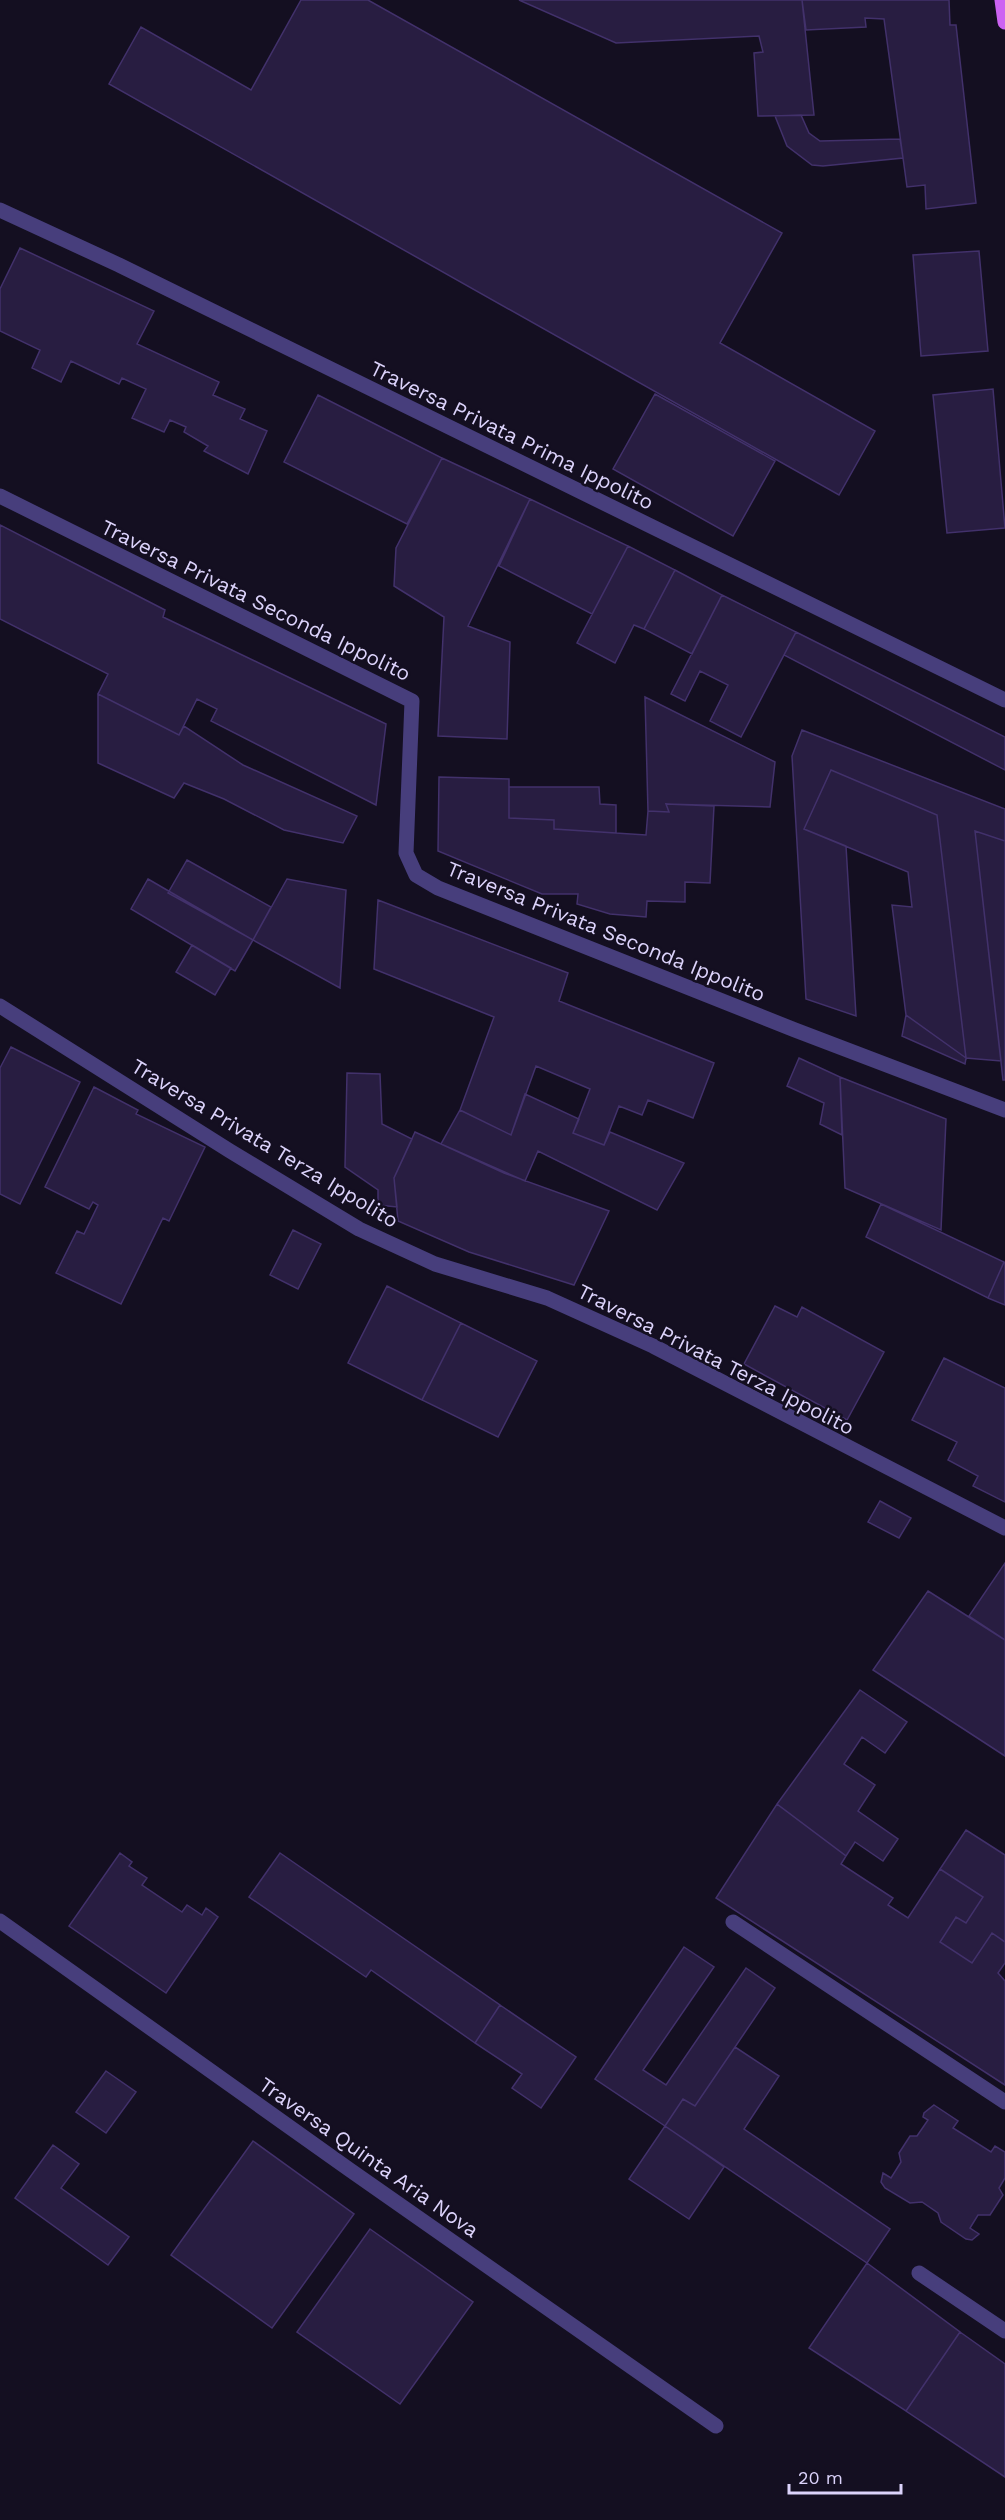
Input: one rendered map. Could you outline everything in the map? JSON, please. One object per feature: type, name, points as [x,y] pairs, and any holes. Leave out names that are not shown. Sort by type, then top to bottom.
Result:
[{"type":"main road","points":[[1002,0],[1005,22]]},
{"type":"street","name":"Traversa Privata Prima Ippolito","points":[[0,210],[119,265],[1005,700]]},
{"type":"street","name":"Traversa Privata Seconda Ippolito","points":[[0,496],[412,701],[406,854],[416,875],[438,888],[1005,1110]]},
{"type":"street","name":"Traversa Privata Terza Ippolito","points":[[0,1006],[230,1151],[359,1228],[435,1264],[547,1298],[653,1346],[1005,1528]]},
{"type":"street","name":"Traversa Quinta Aria Nova","points":[[0,1921],[716,2426]]},
{"type":"street","points":[[733,1922],[1005,2102]]},
{"type":"street","points":[[919,2273],[1005,2331]]},
{"type":"building","points":[[301,0],[368,0],[782,233],[720,343],[875,431],[839,495],[109,84],[141,27],[251,90]]},
{"type":"building","points":[[519,0],[802,0],[814,115],[758,116],[754,53],[763,52],[759,36],[616,43]]},
{"type":"building","points":[[802,0],[949,0],[950,25],[956,25],[976,203],[926,209],[925,185],[907,187],[884,19],[865,18],[866,27],[806,30]]},
{"type":"building","points":[[801,115],[809,133],[820,141],[900,139],[903,158],[823,166],[812,165],[787,146],[775,116]]},
{"type":"building","points":[[20,248],[154,311],[137,344],[219,382],[213,395],[245,409],[240,419],[267,431],[248,474],[204,451],[208,446],[184,432],[186,427],[170,420],[164,432],[132,418],[146,389],[122,378],[119,384],[71,361],[61,382],[32,368],[40,350],[0,331],[0,289]]},
{"type":"building","points":[[979,251],[988,351],[921,356],[913,255]]},
{"type":"building","points":[[993,389],[1005,528],[947,533],[933,395]]},
{"type":"building","points":[[655,394],[775,461],[733,536],[613,469]]},
{"type":"building","points":[[318,395],[442,458],[407,524],[284,462]]},
{"type":"building","points":[[442,458],[530,499],[468,626],[510,642],[507,739],[438,736],[444,617],[394,586],[396,548]]},
{"type":"building","points":[[530,499],[628,546],[592,614],[499,566]]},
{"type":"building","points":[[0,525],[165,610],[163,617],[386,724],[376,805],[211,721],[217,709],[197,699],[179,735],[98,694],[108,674],[0,619]]},
{"type":"building","points":[[628,546],[675,570],[644,629],[634,625],[615,663],[577,643]]},
{"type":"building","points":[[675,570],[722,595],[692,654],[644,629]]},
{"type":"building","points":[[722,595],[796,632],[741,737],[710,721],[728,685],[700,671],[685,701],[671,694]]},
{"type":"building","points":[[796,632],[1005,737],[1005,770],[784,655]]},
{"type":"building","points":[[98,694],[179,735],[184,726],[243,765],[357,816],[343,843],[284,830],[224,799],[184,783],[174,798],[98,763]]},
{"type":"building","points":[[645,697],[775,762],[770,807],[666,804],[669,812],[648,811]]},
{"type":"building","points":[[802,730],[1005,809],[1005,841],[975,831],[1001,1061],[966,1058],[937,815],[831,770],[804,829],[846,846],[856,1016],[806,999],[792,756]]},
{"type":"building","points":[[831,770],[937,815],[966,1058],[906,1015],[892,905],[912,907],[908,872],[804,829]]},
{"type":"building","points":[[439,777],[509,779],[509,818],[554,820],[554,829],[646,835],[648,811],[669,812],[666,804],[714,806],[710,883],[685,882],[685,902],[647,901],[646,917],[610,914],[577,904],[578,894],[542,894],[438,851]]},
{"type":"building","points":[[509,787],[599,787],[600,804],[616,805],[616,833],[554,829],[554,820],[509,818]]},
{"type":"building","points":[[975,831],[1005,841],[1005,1080],[1003,1080]]},
{"type":"building","points":[[187,860],[271,907],[253,940],[168,893]]},
{"type":"building","points":[[148,879],[253,940],[235,971],[131,909]]},
{"type":"building","points":[[287,879],[346,890],[340,988],[253,940]]},
{"type":"building","points":[[378,900],[568,973],[559,1001],[714,1063],[693,1118],[648,1100],[642,1115],[619,1106],[604,1145],[573,1133],[590,1089],[536,1066],[511,1135],[460,1110],[494,1017],[374,969]]},
{"type":"building","points":[[192,945],[231,968],[215,995],[176,972]]},
{"type":"building","points":[[906,1015],[966,1058],[965,1064],[902,1036]]},
{"type":"building","points":[[11,1047],[80,1082],[20,1204],[0,1194],[0,1068]]},
{"type":"building","points":[[799,1058],[840,1077],[842,1135],[820,1124],[824,1103],[787,1086]]},
{"type":"building","points":[[347,1073],[380,1074],[382,1124],[412,1139],[394,1178],[397,1207],[378,1205],[378,1190],[345,1167]]},
{"type":"building","points":[[840,1077],[946,1119],[941,1230],[845,1188]]},
{"type":"building","points":[[94,1087],[138,1110],[136,1114],[205,1147],[169,1221],[163,1218],[121,1304],[56,1273],[77,1231],[84,1234],[98,1205],[93,1202],[89,1209],[45,1187]]},
{"type":"building","points":[[525,1094],[579,1119],[573,1133],[604,1145],[610,1132],[684,1163],[657,1210],[538,1151],[525,1181],[441,1144],[460,1110],[511,1135]]},
{"type":"building","points":[[415,1132],[504,1173],[609,1211],[574,1285],[469,1252],[398,1221],[394,1178]]},
{"type":"building","points":[[881,1204],[1004,1262],[988,1298],[866,1237]]},
{"type":"building","points":[[293,1230],[321,1244],[298,1289],[270,1275]]},
{"type":"building","points":[[1005,1263],[1005,1305],[988,1298]]},
{"type":"building","points":[[387,1286],[461,1323],[422,1400],[348,1363]]},
{"type":"building","points":[[775,1306],[797,1317],[802,1307],[884,1352],[847,1420],[744,1364]]},
{"type":"building","points":[[461,1323],[537,1361],[498,1437],[422,1400]]},
{"type":"building","points":[[944,1358],[1005,1388],[1005,1502],[973,1486],[978,1476],[948,1460],[957,1442],[912,1420]]},
{"type":"building","points":[[880,1501],[911,1518],[899,1538],[868,1522]]},
{"type":"building","points":[[1005,1563],[1005,1640],[969,1616]]},
{"type":"building","points":[[928,1591],[1005,1640],[1005,1756],[873,1670]]},
{"type":"building","points":[[860,1690],[907,1722],[885,1753],[862,1737],[844,1764],[875,1785],[858,1811],[898,1839],[883,1861],[855,1842],[846,1856],[777,1804]]},
{"type":"building","points":[[777,1804],[846,1856],[841,1864],[893,1898],[888,1905],[908,1918],[940,1869],[983,1897],[966,1923],[956,1917],[940,1942],[972,1963],[992,1933],[1005,1942],[1005,1963],[998,1973],[1005,1981],[1005,2085],[716,1898]]},
{"type":"building","points":[[966,1830],[1005,1855],[1005,1942],[992,1933],[972,1963],[940,1942],[956,1917],[966,1923],[983,1897],[940,1869]]},
{"type":"building","points":[[120,1853],[132,1862],[129,1866],[147,1878],[142,1885],[182,1912],[187,1905],[202,1915],[206,1908],[218,1917],[166,1993],[69,1926]]},
{"type":"building","points":[[280,1853],[500,2005],[475,2043],[371,1970],[366,1977],[249,1897]]},
{"type":"building","points":[[684,1947],[714,1967],[643,2070],[666,2085],[746,1968],[775,1988],[695,2106],[683,2099],[665,2126],[595,2079]]},
{"type":"building","points":[[500,2005],[576,2057],[541,2108],[512,2088],[522,2074],[475,2043]]},
{"type":"building","points":[[735,2047],[779,2076],[744,2129],[890,2229],[867,2263],[665,2126],[683,2099],[695,2106]]},
{"type":"building","points":[[106,2071],[136,2092],[106,2133],[76,2112]]},
{"type":"building","points":[[934,2105],[958,2121],[953,2128],[991,2152],[995,2146],[1005,2152],[1005,2178],[999,2188],[1003,2195],[990,2215],[978,2215],[970,2228],[979,2234],[972,2240],[966,2239],[941,2222],[938,2213],[922,2202],[910,2203],[885,2188],[881,2182],[883,2173],[891,2178],[901,2162],[899,2153],[910,2136],[917,2136],[928,2120],[923,2117],[924,2113]]},
{"type":"building","points":[[665,2126],[724,2167],[689,2219],[629,2179]]},
{"type":"building","points":[[253,2141],[354,2214],[272,2328],[171,2255]]},
{"type":"building","points":[[53,2145],[79,2164],[61,2188],[129,2237],[108,2265],[15,2198]]},
{"type":"building","points":[[370,2229],[473,2302],[400,2404],[297,2332]]},
{"type":"building","points":[[867,2263],[960,2332],[906,2411],[809,2348]]},
{"type":"building","points":[[960,2332],[1005,2364],[1005,2477],[906,2411]]}]
